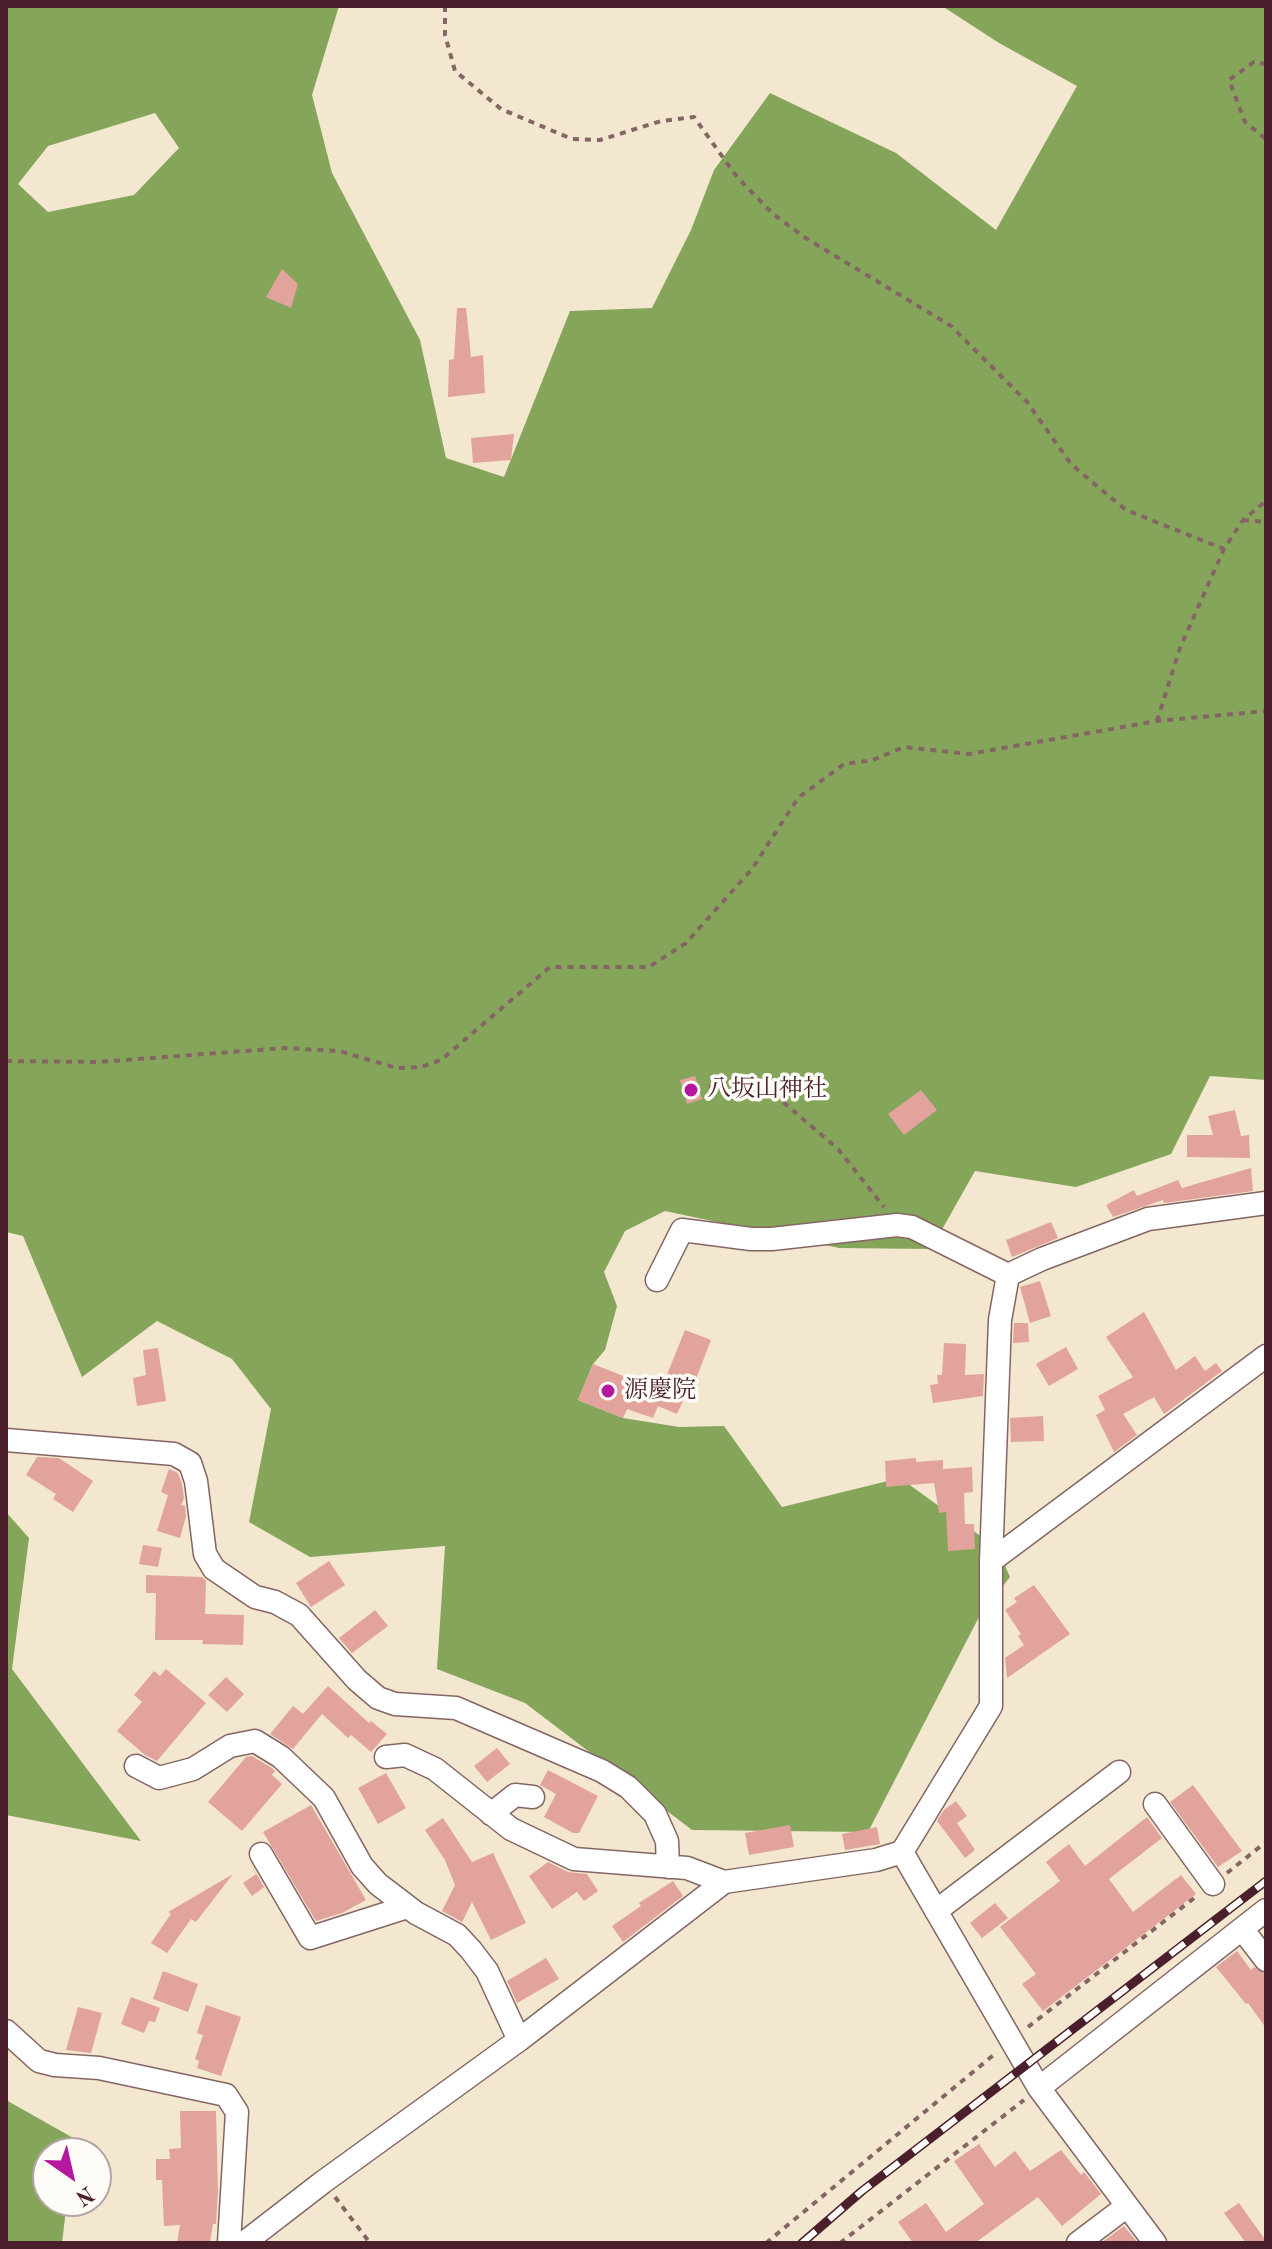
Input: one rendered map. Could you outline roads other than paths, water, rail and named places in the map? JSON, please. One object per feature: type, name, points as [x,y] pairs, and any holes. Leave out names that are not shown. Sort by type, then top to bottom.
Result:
[{"type":"street","points":[[1008,1275],[1148,1219],[1266,1203]]},
{"type":"street","points":[[657,1280],[682,1230],[772,1239],[897,1225],[912,1227],[1008,1275]]},
{"type":"street","points":[[386,1757],[405,1755],[435,1769],[511,1829],[574,1859],[687,1868],[724,1882],[876,1860],[902,1852],[991,1706],[991,1561],[1000,1320],[1008,1275]]},
{"type":"street","points":[[991,1561],[1266,1356]]},
{"type":"street","points":[[6,1440],[174,1454],[190,1463],[196,1481],[205,1554],[214,1569],[255,1597],[275,1602],[299,1615],[357,1680],[378,1698],[395,1704],[456,1708],[602,1771],[628,1787],[655,1814],[667,1841],[668,1867]]},
{"type":"street","points":[[136,1766],[159,1778],[193,1769],[230,1746],[255,1741],[281,1757],[324,1798],[362,1866],[378,1884],[407,1907],[457,1935],[471,1950],[487,1971],[519,2040]]},
{"type":"street","points":[[936,1911],[1119,1772]]},
{"type":"street","points":[[491,1814],[515,1795],[533,1797]]},
{"type":"street","points":[[1155,1804],[1213,1884]]},
{"type":"street","points":[[902,1852],[1039,2088],[1155,2243]]},
{"type":"street","points":[[261,1854],[310,1938],[407,1907]]},
{"type":"street","points":[[244,2243],[519,2040],[724,1882]]},
{"type":"street","points":[[1039,2088],[1266,1910]]},
{"type":"street","points":[[1242,1929],[1266,1960]]},
{"type":"street","points":[[6,2031],[39,2061],[99,2068],[226,2095],[237,2112],[229,2243]]},
{"type":"street","points":[[1078,2243],[1127,2206]]},
{"type":"railway","points":[[802,2243],[862,2191],[1266,1881]]},
{"type":"place","name":"八坂山神社","points":[[691,1090]]},
{"type":"place","name":"源慶院","points":[[608,1391]]}]
